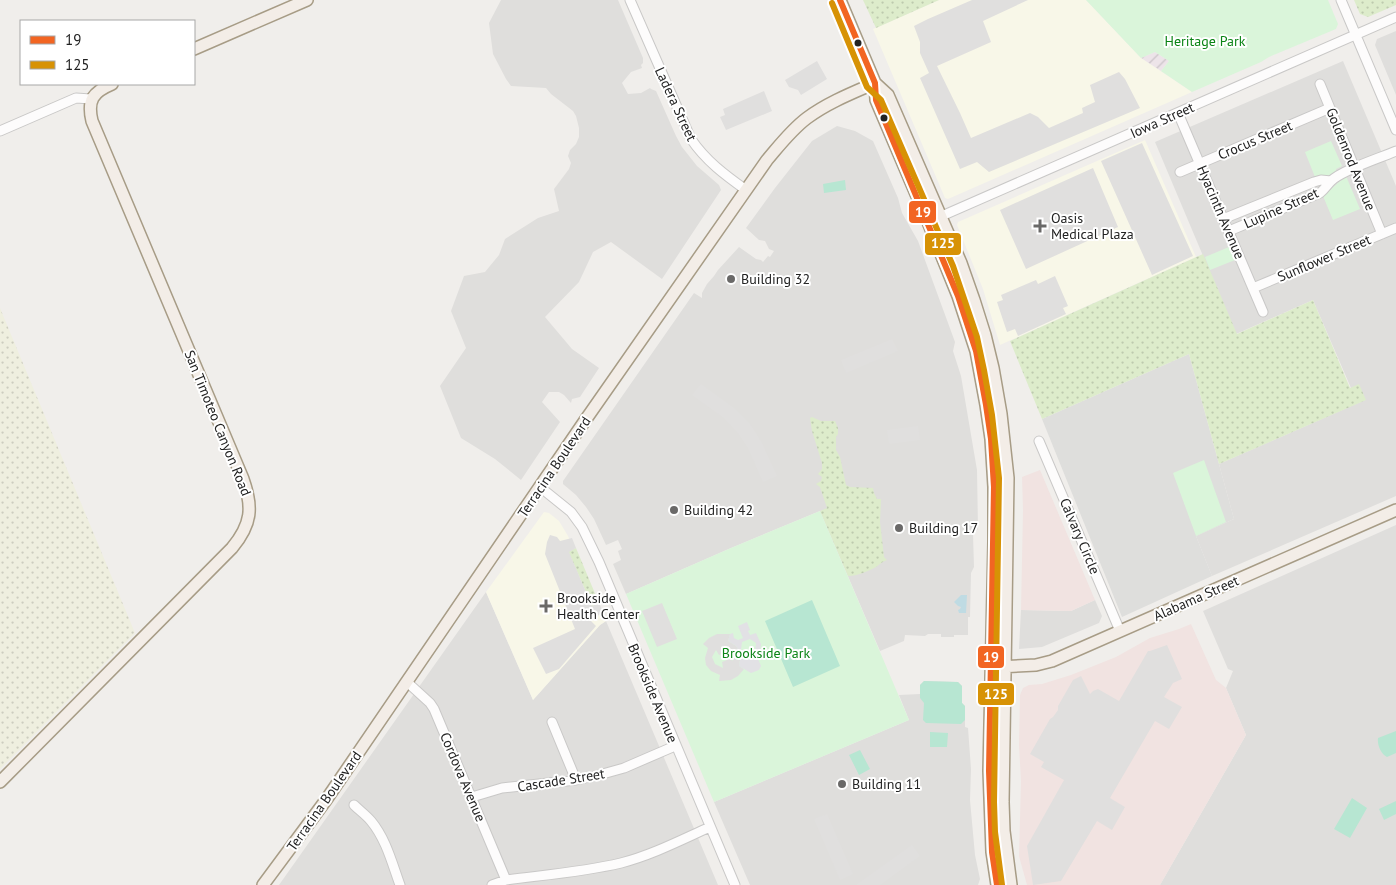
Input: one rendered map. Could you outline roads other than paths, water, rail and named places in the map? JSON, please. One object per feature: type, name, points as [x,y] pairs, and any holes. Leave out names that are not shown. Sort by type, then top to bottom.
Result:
[{"type":"main road","points":[[195,49],[307,0]]},
{"type":"main road","points":[[840,0],[875,83],[876,100],[958,296],[976,351],[980,370],[991,439],[994,486],[990,802],[992,852],[996,885]]},
{"type":"main road","points":[[875,83],[888,95],[961,263],[974,300],[993,368],[1001,414],[1008,478],[1003,802],[1011,885]]},
{"type":"main road","name":"Terracina Boulevard","points":[[264,885],[326,800],[584,422],[767,160],[806,119],[840,99],[875,83]]},
{"type":"main road","points":[[91,100],[97,92],[110,85]]},
{"type":"main road","name":"San Timoteo Canyon Road","points":[[0,782],[232,548],[244,533],[250,517],[250,501],[243,479],[92,121],[90,112],[91,100]]},
{"type":"main road","points":[[980,370],[993,368]]},
{"type":"main road","name":"Alabama Street","points":[[991,667],[1046,664],[1396,510]]},
{"type":"street","name":"Ladera Street","points":[[630,0],[691,139],[699,151],[714,166],[746,190]]},
{"type":"street","points":[[1341,0],[1396,130]]},
{"type":"street","name":"Iowa Street","points":[[928,222],[1396,17]]},
{"type":"street","name":"Goldenrod Avenue","points":[[1320,84],[1382,234]]},
{"type":"street","points":[[0,131],[76,98],[91,100]]},
{"type":"street","name":"Crocus Street","points":[[1180,172],[1330,108]]},
{"type":"street","name":"Hyacinth Avenue","points":[[1178,113],[1263,312]]},
{"type":"street","name":"Lupine Street","points":[[1229,231],[1320,193],[1330,181],[1396,151]]},
{"type":"street","name":"Lupine Street","points":[[1223,219],[1314,182],[1321,180],[1330,181]]},
{"type":"street","name":"Sunflower Street","points":[[1253,288],[1396,228]]},
{"type":"street","name":"Calvary Circle","points":[[1039,441],[1120,630]]},
{"type":"street","name":"Brookside Avenue","points":[[540,487],[571,512],[582,527],[599,562],[735,885]]},
{"type":"street","name":"Cordova Avenue","points":[[407,682],[434,709],[506,880]]},
{"type":"street","points":[[552,722],[576,780]]},
{"type":"street","name":"Cascade Street","points":[[472,797],[502,788],[576,780],[600,775],[624,768],[676,746]]},
{"type":"street","points":[[354,805],[370,819],[378,830],[400,885]]},
{"type":"street","points":[[492,885],[506,880],[622,862],[656,851],[710,827]]},
{"type":"water","points":[[961,595],[967,595],[966,613],[959,613],[958,610],[961,607],[954,602]]},
{"type":"place","name":"Oasis Medical Plaza","points":[[1040,226]]},
{"type":"place","name":"Building 32","points":[[731,279]]},
{"type":"place","name":"Building 42","points":[[674,510]]},
{"type":"place","name":"Building 17","points":[[899,528]]},
{"type":"place","name":"Brookside Health Center","points":[[546,606]]},
{"type":"place","name":"Building 11","points":[[842,784]]},
{"type":"park label","name":"Heritage Park","points":[[1205,41]]},
{"type":"park label","name":"Brookside Park","points":[[766,653]]}]
